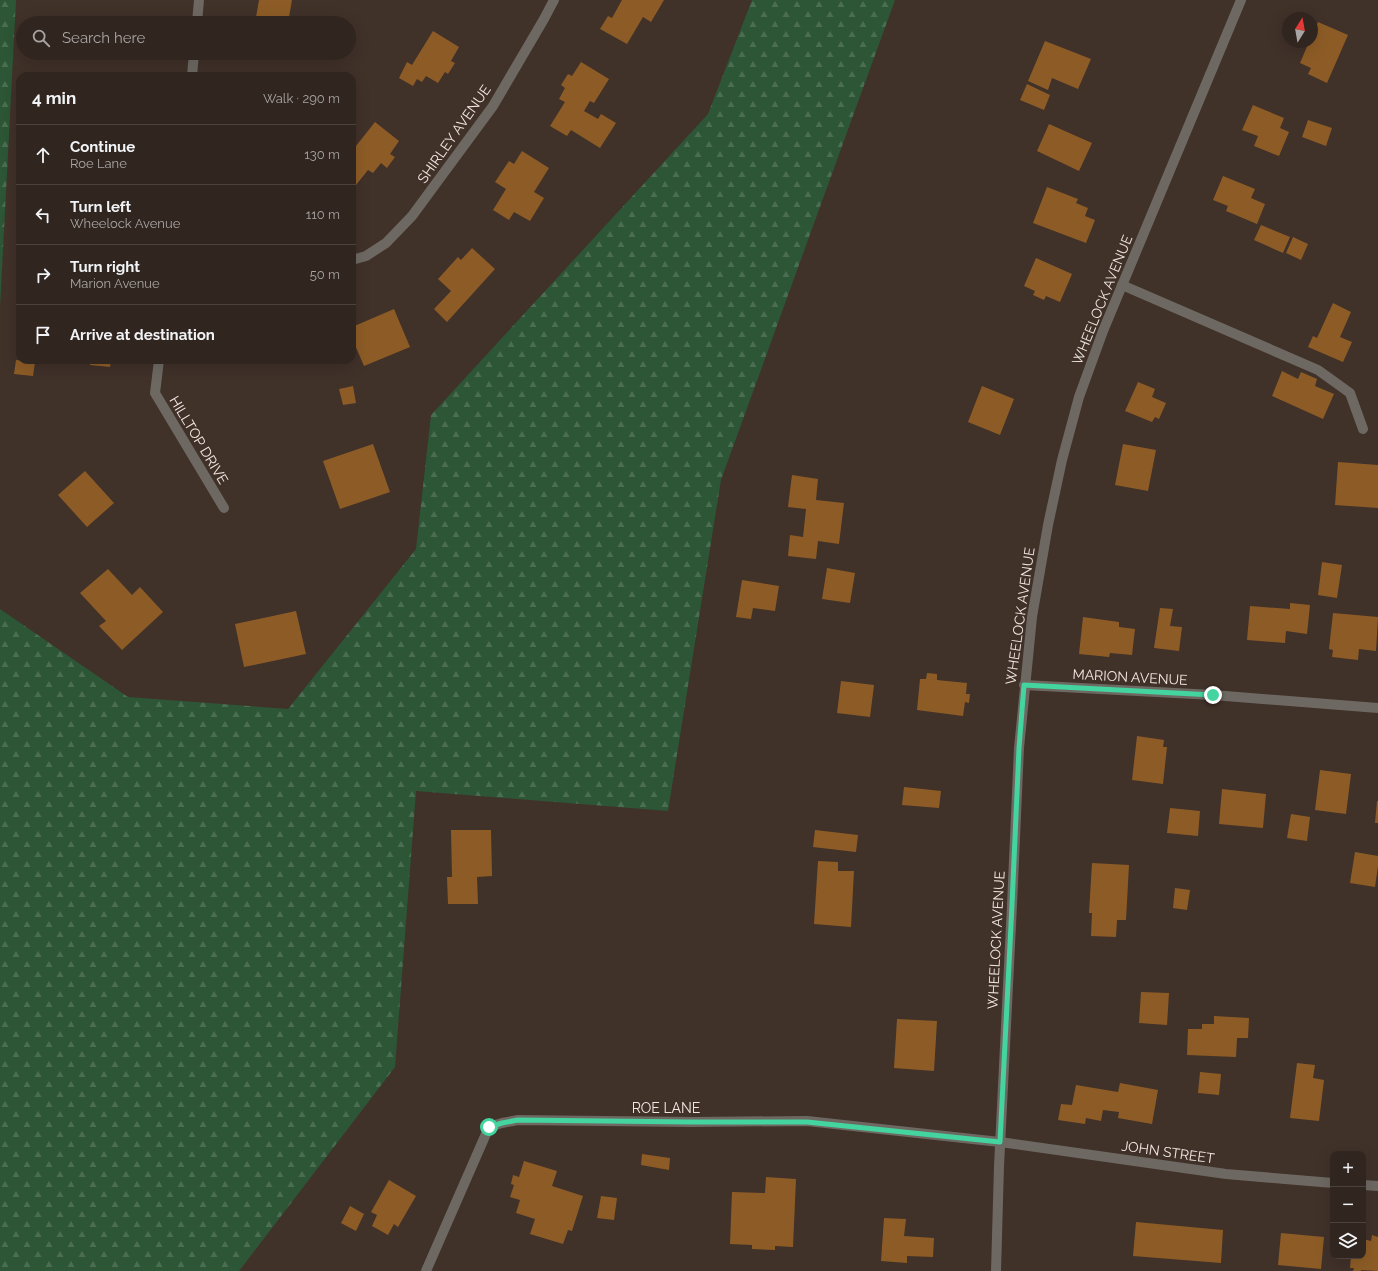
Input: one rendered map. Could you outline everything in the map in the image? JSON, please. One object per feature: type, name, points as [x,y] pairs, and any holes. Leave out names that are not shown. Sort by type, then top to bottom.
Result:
[{"type":"street","points":[[198,16],[199,0]]},
{"type":"street","name":"SHIRLEY AVENUE","points":[[356,259],[366,256],[386,242],[412,216],[493,106],[544,20],[554,0]]},
{"type":"street","name":"WHEELOCK AVENUE","points":[[996,1271],[1000,1142],[1019,748],[1024,685],[1032,617],[1049,518],[1062,460],[1079,397],[1103,331],[1241,0]]},
{"type":"street","points":[[192,72],[193,60]]},
{"type":"street","points":[[1122,285],[1318,370],[1350,393],[1363,429]]},
{"type":"street","name":"HILLTOP DRIVE","points":[[159,364],[155,393],[224,508]]},
{"type":"street","name":"MARION AVENUE","points":[[1024,685],[1213,695],[1378,708]]},
{"type":"street","name":"ROE LANE","points":[[426,1271],[489,1127],[502,1123],[518,1120],[807,1122],[1000,1142]]},
{"type":"street","name":"JOHN STREET","points":[[1000,1142],[1226,1174],[1330,1183]]},
{"type":"street","points":[[1366,1185],[1378,1186]]},
{"type":"green space","points":[[0,0],[16,0],[0,308]]},
{"type":"green space","points":[[752,0],[895,0],[721,480],[668,811],[416,791],[395,1067],[239,1271],[0,1271],[0,609],[128,697],[288,709],[416,549],[431,415],[708,114]]},
{"type":"building","points":[[259,0],[292,0],[289,16],[256,16]]},
{"type":"building","points":[[622,0],[664,0],[651,22],[643,17],[627,44],[600,29],[608,16],[612,18]]},
{"type":"building","points":[[1318,22],[1348,35],[1327,83],[1308,74],[1311,68],[1300,63],[1306,48],[1318,48]]},
{"type":"building","points":[[433,31],[459,47],[451,61],[455,63],[448,74],[445,72],[438,83],[426,76],[422,82],[417,79],[413,86],[399,78],[407,62],[412,65]]},
{"type":"building","points":[[1045,41],[1091,59],[1078,89],[1052,78],[1048,90],[1028,81]]},
{"type":"building","points":[[581,62],[609,79],[594,103],[590,101],[584,111],[598,119],[601,114],[616,123],[600,148],[571,130],[567,136],[550,126],[565,102],[559,99],[565,88],[561,85],[568,74],[572,76]]},
{"type":"building","points":[[1027,84],[1050,95],[1044,110],[1020,100]]},
{"type":"building","points":[[1253,105],[1284,118],[1280,128],[1289,132],[1279,156],[1254,146],[1258,136],[1242,130]]},
{"type":"building","points":[[1308,120],[1332,128],[1326,146],[1302,137]]},
{"type":"building","points":[[375,122],[399,141],[390,154],[395,157],[387,168],[381,163],[373,173],[368,170],[356,185],[356,146]]},
{"type":"building","points":[[1049,124],[1092,143],[1079,171],[1037,151]]},
{"type":"building","points":[[522,151],[549,168],[534,192],[544,198],[530,221],[514,212],[509,220],[493,210],[506,189],[495,182],[509,161],[514,164]]},
{"type":"building","points":[[1223,176],[1255,189],[1251,198],[1265,204],[1257,224],[1226,211],[1228,206],[1213,200]]},
{"type":"building","points":[[1047,187],[1078,199],[1076,203],[1088,208],[1085,216],[1095,220],[1086,243],[1033,223]]},
{"type":"building","points":[[1261,225],[1290,237],[1283,253],[1254,240]]},
{"type":"building","points":[[1293,237],[1308,244],[1301,260],[1286,253]]},
{"type":"building","points":[[472,248],[495,269],[447,322],[434,309],[451,291],[438,279],[458,257],[461,260]]},
{"type":"building","points":[[1036,258],[1072,274],[1060,302],[1046,296],[1044,300],[1033,295],[1035,291],[1024,286]]},
{"type":"building","points":[[1333,303],[1351,312],[1340,337],[1352,342],[1343,362],[1308,347],[1313,336],[1317,338]]},
{"type":"building","points":[[394,309],[410,347],[364,366],[356,347],[356,325]]},
{"type":"building","points":[[16,360],[16,364],[35,364],[33,376],[14,374]]},
{"type":"building","points":[[90,364],[110,364],[110,367]]},
{"type":"building","points":[[1282,371],[1298,379],[1301,372],[1317,379],[1315,386],[1334,394],[1323,419],[1272,396]]},
{"type":"building","points":[[1138,382],[1155,389],[1152,397],[1166,403],[1159,419],[1155,417],[1152,422],[1125,411]]},
{"type":"building","points":[[353,386],[356,403],[343,405],[339,389]]},
{"type":"building","points":[[982,386],[1014,399],[1000,435],[968,422]]},
{"type":"building","points":[[373,444],[390,492],[340,509],[323,461]]},
{"type":"building","points":[[1123,444],[1156,450],[1148,491],[1115,485]]},
{"type":"building","points":[[1338,462],[1378,465],[1378,508],[1335,505]]},
{"type":"building","points":[[85,471],[114,503],[87,527],[58,495]]},
{"type":"building","points":[[792,475],[818,479],[816,500],[844,503],[839,544],[818,541],[816,559],[788,556],[790,535],[803,537],[806,509],[788,507]]},
{"type":"building","points":[[1322,562],[1342,565],[1337,598],[1318,595]]},
{"type":"building","points":[[827,568],[855,573],[850,603],[822,599]]},
{"type":"building","points":[[108,569],[132,595],[140,587],[163,612],[122,650],[99,626],[106,621],[80,593]]},
{"type":"building","points":[[742,580],[779,586],[775,611],[753,608],[751,619],[736,617]]},
{"type":"building","points":[[1290,603],[1310,605],[1307,634],[1286,631],[1285,643],[1247,640],[1250,606],[1290,609]]},
{"type":"building","points":[[1160,608],[1173,609],[1170,626],[1182,627],[1179,651],[1154,648]]},
{"type":"building","points":[[296,611],[306,654],[244,667],[235,624]]},
{"type":"building","points":[[1333,613],[1378,617],[1376,651],[1359,649],[1358,660],[1332,657],[1333,650],[1329,649]]},
{"type":"building","points":[[1083,617],[1119,622],[1119,627],[1135,629],[1132,655],[1110,653],[1109,657],[1079,654]]},
{"type":"building","points":[[927,673],[937,674],[937,680],[967,683],[966,694],[970,694],[969,703],[965,702],[963,716],[917,710],[920,679],[926,679]]},
{"type":"building","points":[[841,681],[874,685],[870,717],[837,713]]},
{"type":"building","points":[[1137,736],[1164,740],[1163,747],[1167,747],[1163,784],[1132,780]]},
{"type":"building","points":[[1320,770],[1351,774],[1346,814],[1315,810]]},
{"type":"building","points":[[904,787],[941,791],[939,808],[902,805]]},
{"type":"building","points":[[1222,789],[1266,794],[1263,828],[1219,824]]},
{"type":"building","points":[[1377,801],[1378,823],[1375,823]]},
{"type":"building","points":[[1170,808],[1200,811],[1198,836],[1167,833]]},
{"type":"building","points":[[1291,814],[1310,817],[1307,841],[1287,838]]},
{"type":"building","points":[[451,830],[491,830],[492,876],[477,877],[478,904],[448,904],[447,877],[452,877]]},
{"type":"building","points":[[815,830],[858,835],[856,852],[813,847]]},
{"type":"building","points":[[1355,852],[1378,856],[1375,887],[1350,883]]},
{"type":"building","points":[[818,861],[838,862],[838,871],[854,871],[851,927],[814,924]]},
{"type":"building","points":[[1092,863],[1129,865],[1126,920],[1117,920],[1116,937],[1091,936],[1092,913],[1089,913]]},
{"type":"building","points":[[1175,888],[1190,890],[1187,910],[1173,908]]},
{"type":"building","points":[[1141,992],[1169,993],[1167,1025],[1139,1023]]},
{"type":"building","points":[[1214,1016],[1249,1018],[1248,1038],[1237,1038],[1236,1057],[1187,1055],[1188,1029],[1202,1029],[1202,1024],[1214,1024]]},
{"type":"building","points":[[897,1019],[937,1021],[934,1071],[894,1068]]},
{"type":"building","points":[[1297,1063],[1315,1065],[1313,1078],[1324,1080],[1319,1121],[1290,1118]]},
{"type":"building","points":[[1200,1072],[1221,1074],[1219,1095],[1198,1093]]},
{"type":"building","points":[[1120,1083],[1158,1090],[1152,1124],[1118,1118],[1119,1112],[1103,1110],[1101,1121],[1086,1118],[1085,1124],[1058,1120],[1061,1104],[1072,1105],[1076,1085],[1118,1092]]},
{"type":"building","points":[[642,1154],[670,1158],[669,1170],[641,1165]]},
{"type":"building","points":[[524,1161],[557,1171],[552,1186],[583,1196],[572,1231],[568,1230],[563,1244],[530,1234],[535,1219],[516,1213],[520,1200],[510,1197],[514,1185],[511,1184],[513,1175],[519,1177]]},
{"type":"building","points":[[766,1177],[796,1179],[793,1247],[775,1246],[775,1250],[752,1249],[752,1245],[730,1244],[732,1192],[765,1193]]},
{"type":"building","points":[[389,1180],[416,1196],[398,1227],[394,1224],[388,1235],[372,1226],[377,1215],[371,1212]]},
{"type":"building","points":[[601,1196],[617,1198],[614,1220],[597,1218]]},
{"type":"building","points":[[350,1206],[364,1214],[356,1231],[341,1223]]},
{"type":"building","points":[[884,1218],[906,1219],[904,1236],[934,1238],[933,1257],[907,1256],[907,1263],[881,1261]]},
{"type":"building","points":[[1136,1222],[1223,1230],[1221,1263],[1133,1256]]},
{"type":"building","points":[[1281,1233],[1324,1237],[1321,1269],[1278,1265]]},
{"type":"building","points":[[1372,1235],[1378,1237],[1378,1271],[1353,1271],[1354,1268],[1350,1268],[1351,1259],[1366,1259],[1366,1240],[1371,1241]]},
{"type":"route","points":[[489,1127],[518,1120],[807,1122],[1000,1142],[1019,748],[1024,685],[1213,695]]}]
